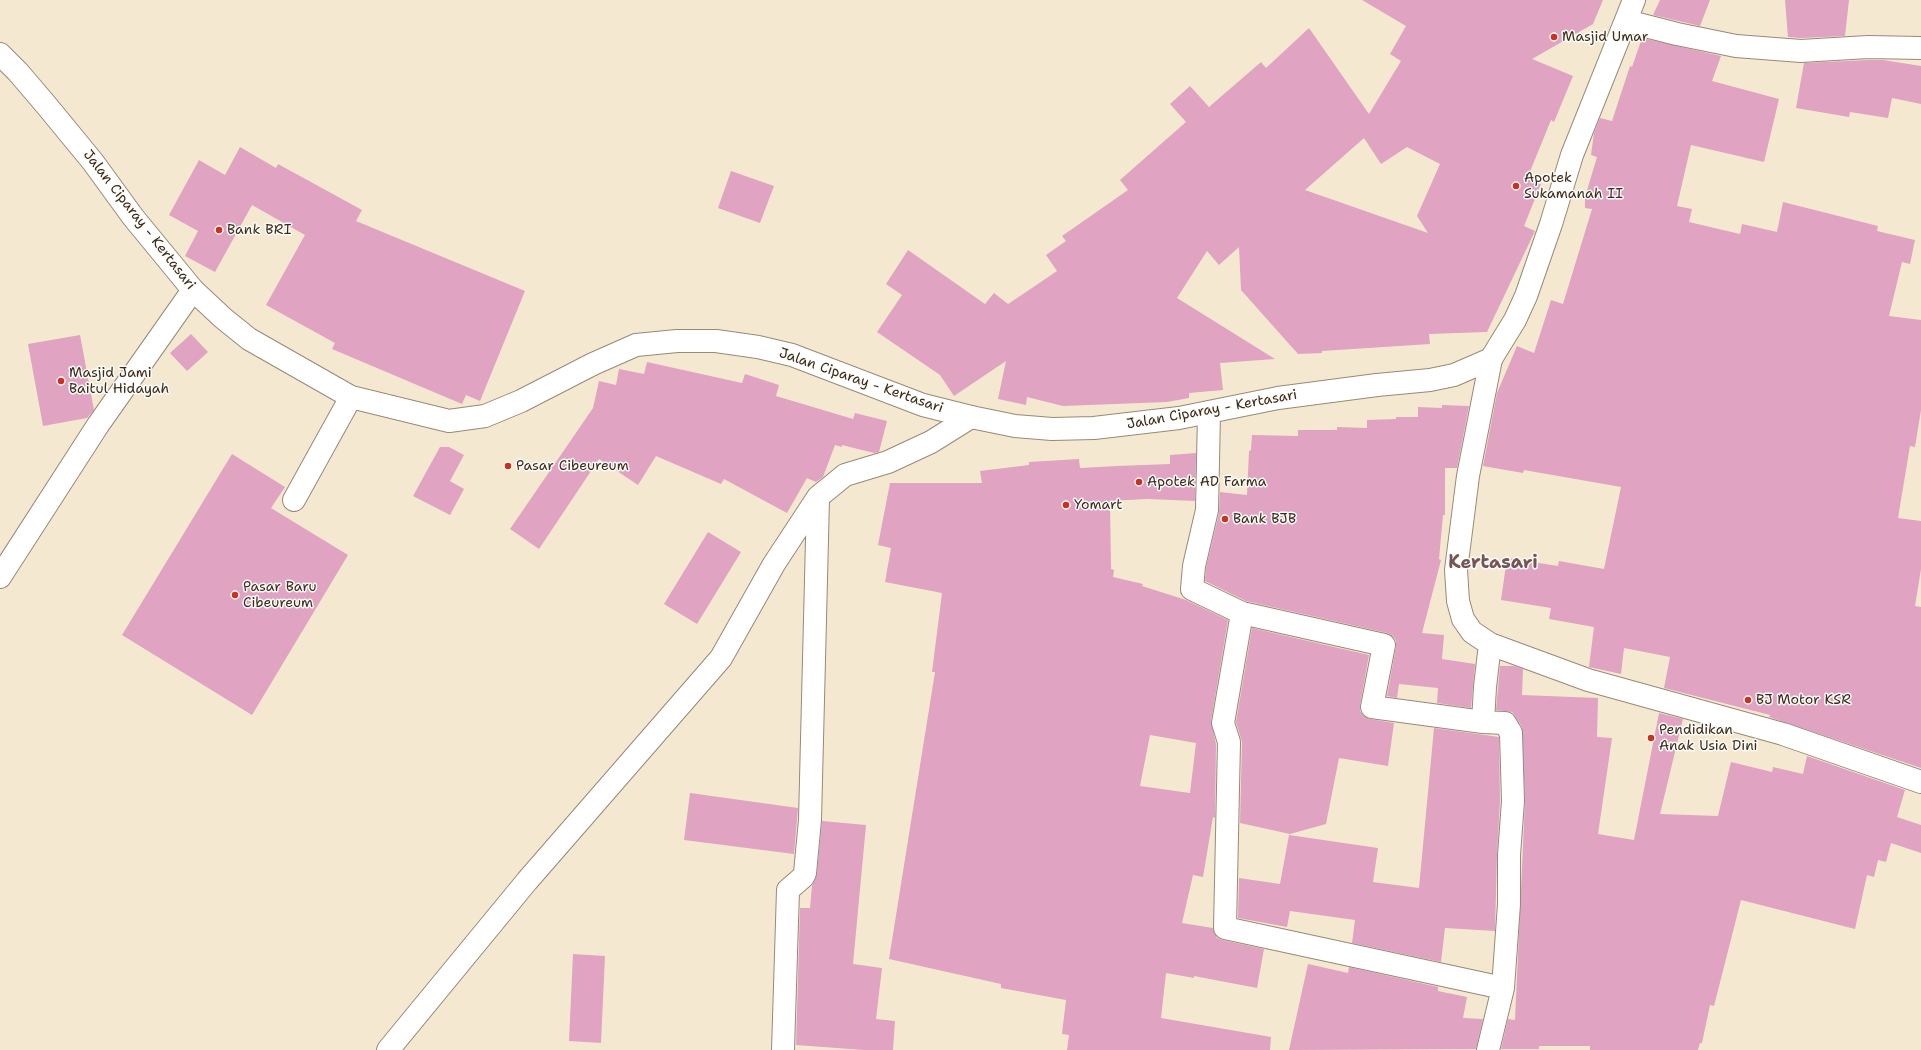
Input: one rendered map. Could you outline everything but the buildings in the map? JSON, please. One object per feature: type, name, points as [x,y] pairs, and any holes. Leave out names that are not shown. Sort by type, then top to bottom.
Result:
[{"type":"street","points":[[1634,0],[1602,76],[1572,155],[1551,224],[1526,296],[1509,332],[1491,359],[1468,476],[1456,570],[1458,601],[1463,619],[1472,632],[1490,644],[1588,680],[1783,734],[1921,782]]},
{"type":"street","points":[[1626,20],[1677,34],[1736,46],[1801,51],[1868,47],[1921,48]]},
{"type":"street","name":"Jalan Ciparay - Kertasari","points":[[0,54],[52,111],[93,162],[133,217],[193,290],[223,318],[249,339],[351,397],[449,421],[485,416],[520,401],[636,344],[677,341],[716,341],[758,347],[792,355],[923,405],[1015,426],[1052,429],[1094,428],[1136,424],[1209,413],[1278,398],[1377,385],[1430,380],[1454,376],[1491,359]]},
{"type":"street","points":[[0,577],[98,425],[193,290]]},
{"type":"street","points":[[294,500],[351,397]]},
{"type":"street","points":[[1209,413],[1207,510],[1194,566],[1192,589],[1242,613],[1384,645],[1372,707],[1483,722],[1505,723],[1511,733],[1513,801],[1509,855],[1509,904],[1503,988],[1488,1050]]},
{"type":"street","points":[[388,1050],[537,869],[721,658],[774,564],[818,496],[845,475],[888,462],[931,442],[971,417]]},
{"type":"street","points":[[783,1050],[788,890],[803,877],[805,873],[810,820],[818,496]]},
{"type":"street","points":[[1242,613],[1223,723],[1229,742],[1225,928],[1503,988]]},
{"type":"street","points":[[1483,722],[1490,644]]},
{"type":"place","name":"Masjid Umar","points":[[1554,37]]},
{"type":"place","name":"Apotek Sukamanah II","points":[[1516,186]]},
{"type":"place","name":"Bank BRI","points":[[219,230]]},
{"type":"place","name":"Masjid Jami Baitul Hidayah","points":[[61,381]]},
{"type":"place","name":"Pasar Cibeureum","points":[[508,466]]},
{"type":"place","name":"Apotek AD Farma","points":[[1139,482]]},
{"type":"place","name":"Yomart","points":[[1066,505]]},
{"type":"place","name":"Bank BJB","points":[[1225,519]]},
{"type":"place","name":"Pasar Baru Cibeureum","points":[[235,595]]},
{"type":"place","name":"BJ Motor KSR","points":[[1748,700]]},
{"type":"place","name":"Pendidikan Anak Usia Dini","points":[[1651,738]]},
{"type":"district","name":"Kertasari","points":[[1493,563]]}]
